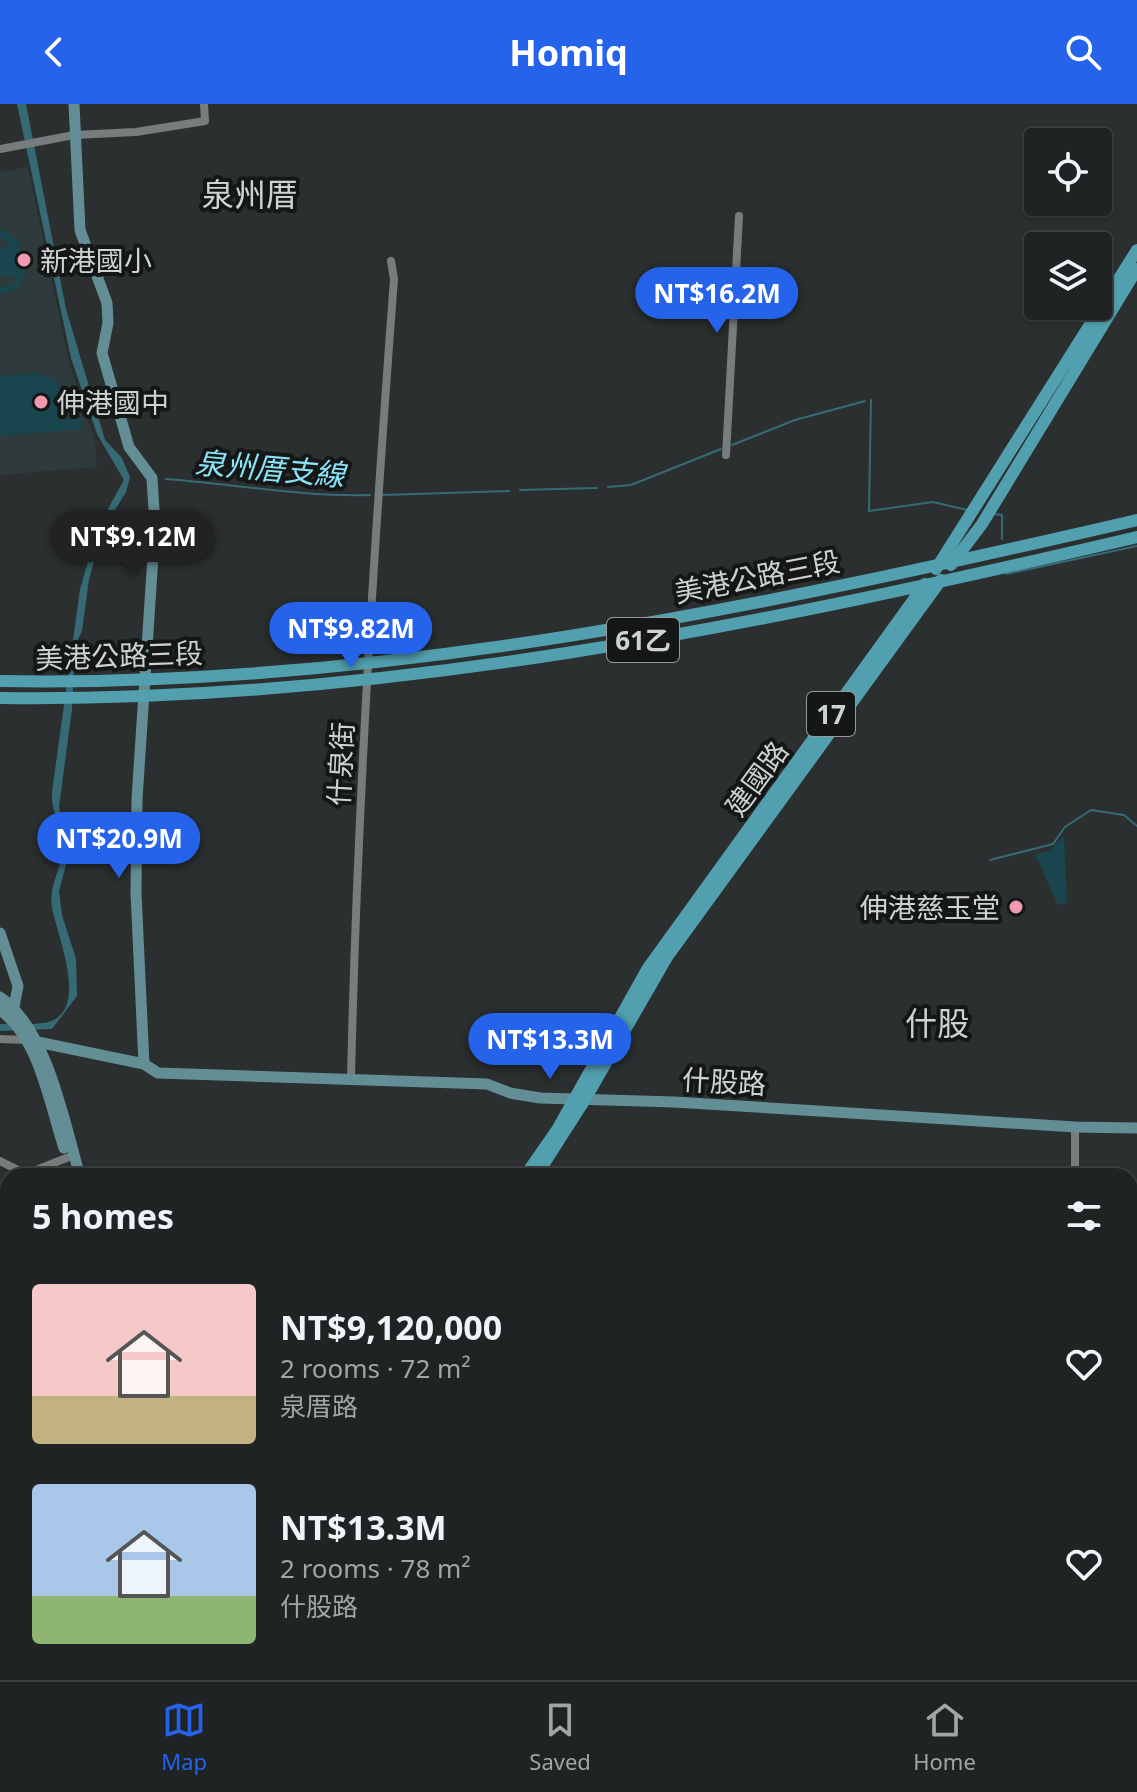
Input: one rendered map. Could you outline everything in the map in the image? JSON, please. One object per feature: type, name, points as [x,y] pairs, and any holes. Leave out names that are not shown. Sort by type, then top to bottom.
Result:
[{"type":"main road","name":"建國路","points":[[772,805],[938,566],[1137,250]]},
{"type":"main road","name":"建國路","points":[[540,1168],[648,968],[982,524],[1137,269]]},
{"type":"main road","name":"美港公路三段","points":[[0,681],[144,679],[367,663],[597,630],[953,563],[1137,520]]},
{"type":"main road","name":"美港公路三段","points":[[0,698],[143,696],[366,680],[596,649],[939,583],[1137,537]]},
{"type":"main road","name":"建國路","points":[[531,1168],[578,1100]]},
{"type":"street","points":[[74,104],[80,230],[107,303],[108,323],[102,353],[129,447],[152,478],[155,526],[143,696],[136,893],[144,1064]]},
{"type":"street","points":[[0,149],[74,135],[136,132],[205,121],[204,104]]},
{"type":"street","points":[[726,455],[739,216]]},
{"type":"street","name":"什泉街","points":[[351,1078],[366,680],[394,279],[391,261]]},
{"type":"street","points":[[0,933],[18,986],[12,1006]]},
{"type":"street","points":[[0,997],[12,1006],[25,1030],[76,1168]]},
{"type":"street","points":[[0,1010],[25,1030]]},
{"type":"street","points":[[0,1039],[25,1030]]},
{"type":"street","name":"什股路","points":[[25,1030],[144,1064],[158,1073],[487,1084],[510,1093],[578,1100],[674,1102],[1075,1127],[1137,1128]]},
{"type":"street","points":[[1075,1127],[1075,1168]]},
{"type":"street","points":[[41,1168],[71,1156]]},
{"type":"street","points":[[71,1156],[72,1168]]},
{"type":"shaded area","points":[[17,104],[26,104],[66,309],[105,440],[122,458],[130,477],[126,492],[104,528],[89,579],[82,631],[75,645],[72,709],[59,807],[70,850],[59,891],[62,915],[76,959],[77,996],[52,1029],[0,1031],[0,1024],[44,1023],[59,1017],[66,1005],[68,972],[51,899],[63,846],[52,792],[80,589],[99,525],[124,480],[97,434],[71,358]]},
{"type":"shaded area","name":"伸港國中","points":[[28,167],[69,363],[95,441],[97,467],[0,475],[0,172]]},
{"type":"shaded area","points":[[0,229],[18,240],[25,272],[18,289],[0,294],[0,287],[12,285],[17,276],[0,277],[0,248],[11,245],[0,237]]},
{"type":"shaded area","points":[[34,373],[51,378],[61,389],[64,404],[59,420],[81,418],[82,429],[0,436],[0,376]]},
{"type":"shaded area","points":[[1064,835],[1067,903],[1058,905],[1035,854],[1050,851]]},
{"type":"waterway","name":"泉州厝支線","points":[[871,400],[869,511],[933,502],[967,510]]},
{"type":"waterway","name":"泉州厝支線","points":[[732,445],[795,420],[865,401]]},
{"type":"waterway","name":"泉州厝支線","points":[[608,487],[631,485],[721,449]]},
{"type":"waterway","name":"泉州厝支線","points":[[166,479],[294,492],[370,495]]},
{"type":"waterway","name":"泉州厝支線","points":[[520,490],[597,488]]},
{"type":"waterway","name":"泉州厝支線","points":[[383,495],[509,491]]},
{"type":"waterway","name":"泉州厝支線","points":[[993,514],[1002,515],[1002,539]]},
{"type":"waterway","name":"泉州厝支線","points":[[1006,574],[1137,546]]},
{"type":"waterway","points":[[990,860],[1053,844],[1065,827],[1091,810],[1124,815],[1137,826]]},
{"type":"place","name":"新港國小","points":[[24,260]]},
{"type":"place","name":"伸港國中","points":[[41,402]]},
{"type":"place","name":"伸港慈玉堂","points":[[1016,907]]},
{"type":"district","name":"泉州厝","points":[[250,193]]},
{"type":"district","name":"什股","points":[[937,1022]]}]
